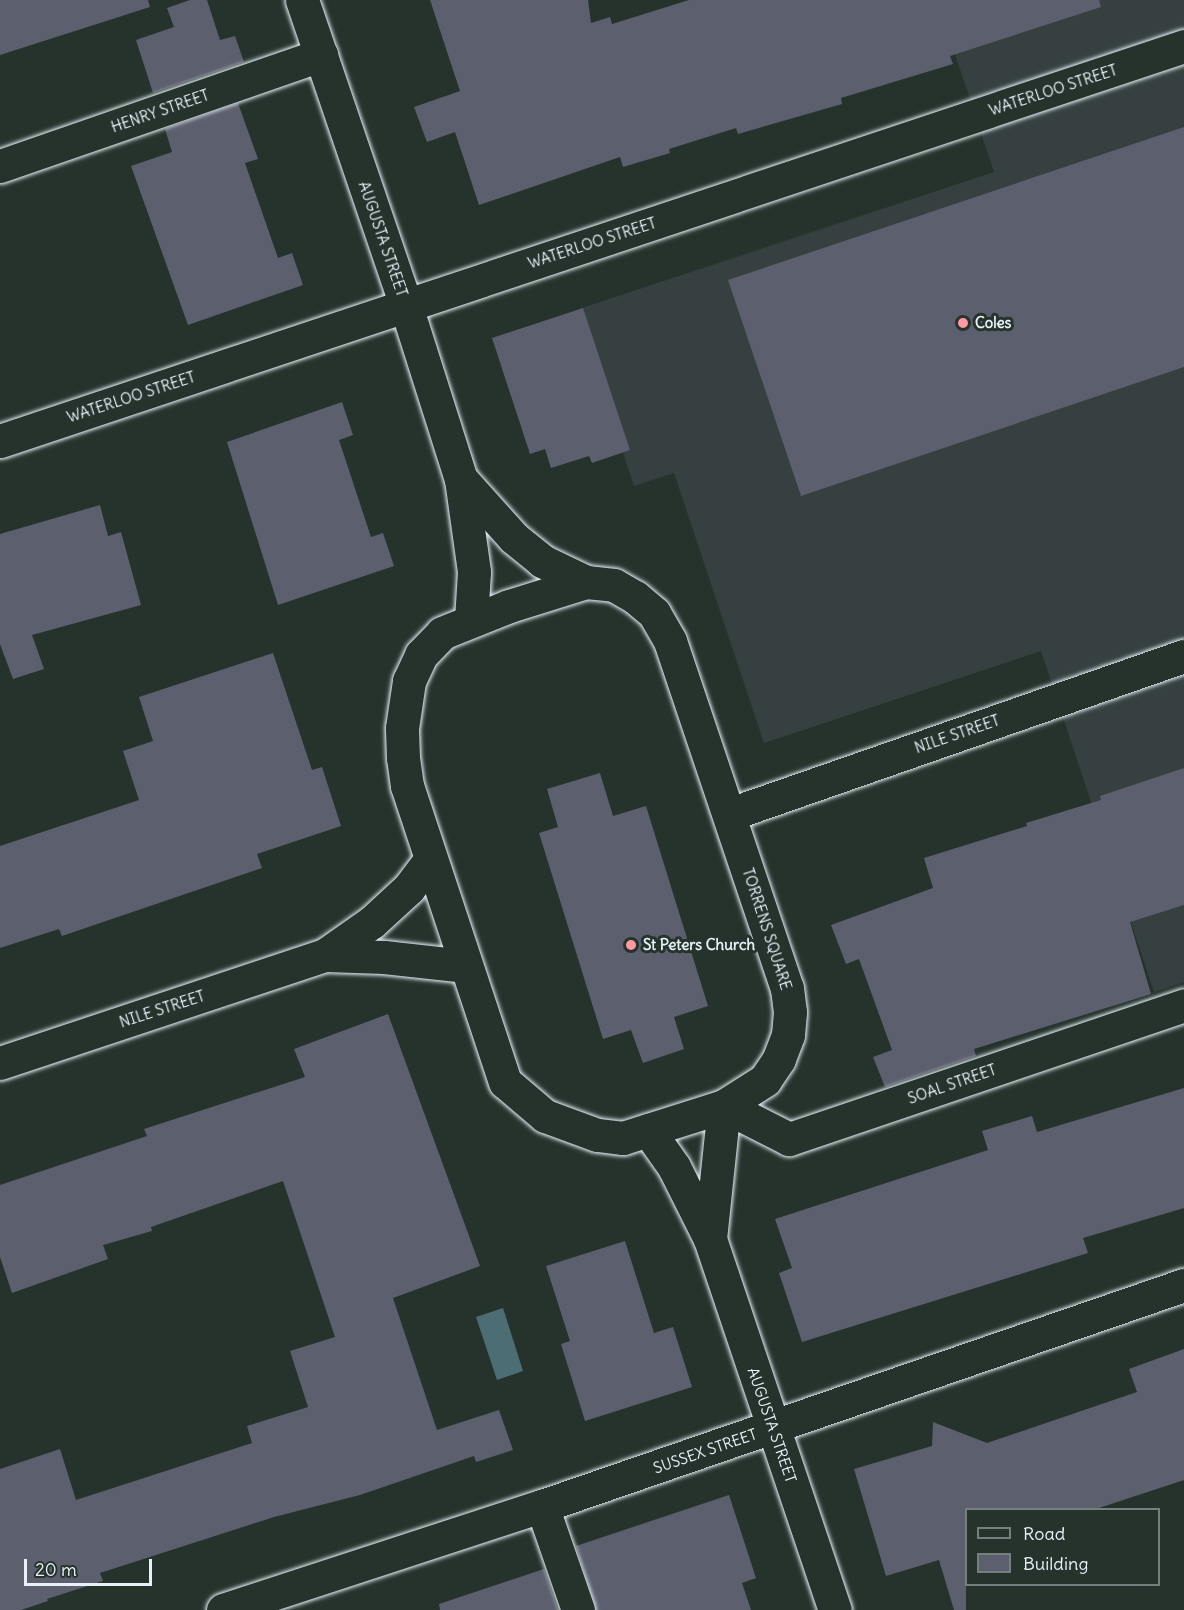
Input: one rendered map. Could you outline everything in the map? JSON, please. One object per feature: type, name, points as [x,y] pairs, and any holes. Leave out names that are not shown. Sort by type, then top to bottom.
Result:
[{"type":"street","name":"AUGUSTA STREET","points":[[302,0],[406,306],[461,479],[474,572],[471,620]]},
{"type":"street","name":"WATERLOO STREET","points":[[0,441],[1184,46]]},
{"type":"street","name":"HENRY STREET","points":[[0,166],[321,55]]},
{"type":"street","name":"AUGUSTA STREET","points":[[461,479],[514,538],[542,561],[586,582]]},
{"type":"street","name":"TORRENS SQUARE","points":[[586,582],[614,585],[635,597],[654,613],[670,641],[788,988],[790,1012],[788,1035],[779,1059],[765,1080],[724,1106],[623,1138],[597,1135],[545,1116],[505,1082],[406,786],[402,728],[409,681],[421,655],[442,633],[471,620],[586,582]]},
{"type":"street","name":"NILE STREET","points":[[730,814],[1184,656]]},
{"type":"street","name":"NILE STREET","points":[[0,1063],[325,956],[372,922],[410,888],[430,860]]},
{"type":"street","name":"NILE STREET","points":[[325,956],[384,957],[465,966]]},
{"type":"street","name":"SOAL STREET","points":[[724,1106],[789,1139],[1184,1005]]},
{"type":"street","name":"AUGUSTA STREET","points":[[710,1239],[724,1106]]},
{"type":"street","name":"AUGUSTA STREET","points":[[648,1130],[674,1167],[710,1239],[836,1610]]},
{"type":"street","name":"SUSSEX STREET","points":[[223,1610],[542,1506],[1184,1286]]},
{"type":"street","points":[[542,1506],[578,1610]]},
{"type":"shaded area","points":[[937,0],[1184,0],[1184,982],[1154,992],[1041,651],[764,743],[674,473],[634,486],[576,310],[994,172]]},
{"type":"water","points":[[503,1308],[523,1371],[497,1380],[476,1317]]},
{"type":"building","points":[[0,0],[148,0],[150,7],[0,55]]},
{"type":"building","points":[[190,0],[207,0],[220,40],[235,36],[244,62],[153,93],[136,40],[174,27],[167,8]]},
{"type":"building","points":[[430,0],[588,0],[591,23],[610,17],[612,24],[689,0],[1099,0],[1101,7],[950,56],[953,64],[841,98],[842,104],[738,134],[736,128],[669,149],[670,153],[623,167],[620,157],[479,205],[455,132],[427,142],[414,107],[460,91]]},
{"type":"building","points":[[238,103],[258,159],[245,163],[278,258],[292,253],[303,285],[188,325],[131,166],[172,152],[165,129]]},
{"type":"building","name":"Coles","points":[[1184,127],[1184,367],[801,496],[728,280]]},
{"type":"building","points":[[583,308],[630,450],[592,463],[589,456],[551,468],[545,449],[530,454],[492,338]]},
{"type":"building","points":[[342,402],[353,435],[339,440],[371,537],[383,533],[394,566],[278,605],[227,442]]},
{"type":"building","points":[[100,505],[108,536],[121,532],[141,605],[32,635],[44,669],[13,679],[0,644],[0,534]]},
{"type":"building","points":[[273,653],[312,770],[322,767],[341,826],[257,854],[262,868],[62,936],[59,929],[0,948],[0,846],[139,800],[123,751],[153,741],[139,697]]},
{"type":"building","points":[[1184,768],[1184,905],[1130,922],[1151,994],[974,1049],[976,1056],[885,1087],[873,1057],[892,1050],[859,959],[846,964],[831,925],[933,888],[924,858],[1027,826],[1026,823],[1101,800],[1100,796]]},
{"type":"building","name":"St Peters Church","points":[[600,773],[613,816],[646,806],[708,1006],[674,1017],[684,1049],[643,1063],[631,1030],[603,1039],[539,833],[558,827],[547,789]]},
{"type":"building","points":[[388,1014],[480,1266],[393,1298],[437,1430],[499,1410],[513,1450],[476,1462],[474,1456],[360,1495],[274,1517],[100,1573],[103,1581],[47,1599],[48,1601],[21,1610],[0,1610],[0,1469],[60,1449],[76,1500],[252,1443],[247,1426],[308,1407],[290,1351],[335,1337],[283,1181],[151,1227],[152,1231],[103,1245],[108,1259],[12,1293],[0,1257],[0,1185],[147,1136],[144,1129],[305,1077],[294,1049]]},
{"type":"building","points":[[1184,1088],[1184,1208],[1083,1238],[1088,1253],[802,1342],[779,1273],[792,1268],[775,1219],[988,1150],[982,1131],[1032,1116],[1037,1132]]},
{"type":"building","points":[[625,1241],[654,1333],[673,1327],[692,1387],[585,1421],[561,1344],[570,1341],[546,1266]]},
{"type":"building","points":[[1184,1349],[1184,1480],[1099,1508],[965,1508],[966,1610],[954,1610],[939,1560],[886,1576],[854,1469],[932,1446],[933,1422],[987,1443],[1137,1392],[1129,1369]]},
{"type":"building","points":[[729,1495],[756,1578],[742,1583],[751,1610],[596,1610],[576,1546]]},
{"type":"building","points":[[544,1569],[558,1610],[440,1610],[439,1604]]},
{"type":"place","name":"Coles","points":[[963,323]]},
{"type":"place","name":"St Peters Church","points":[[631,945]]}]
